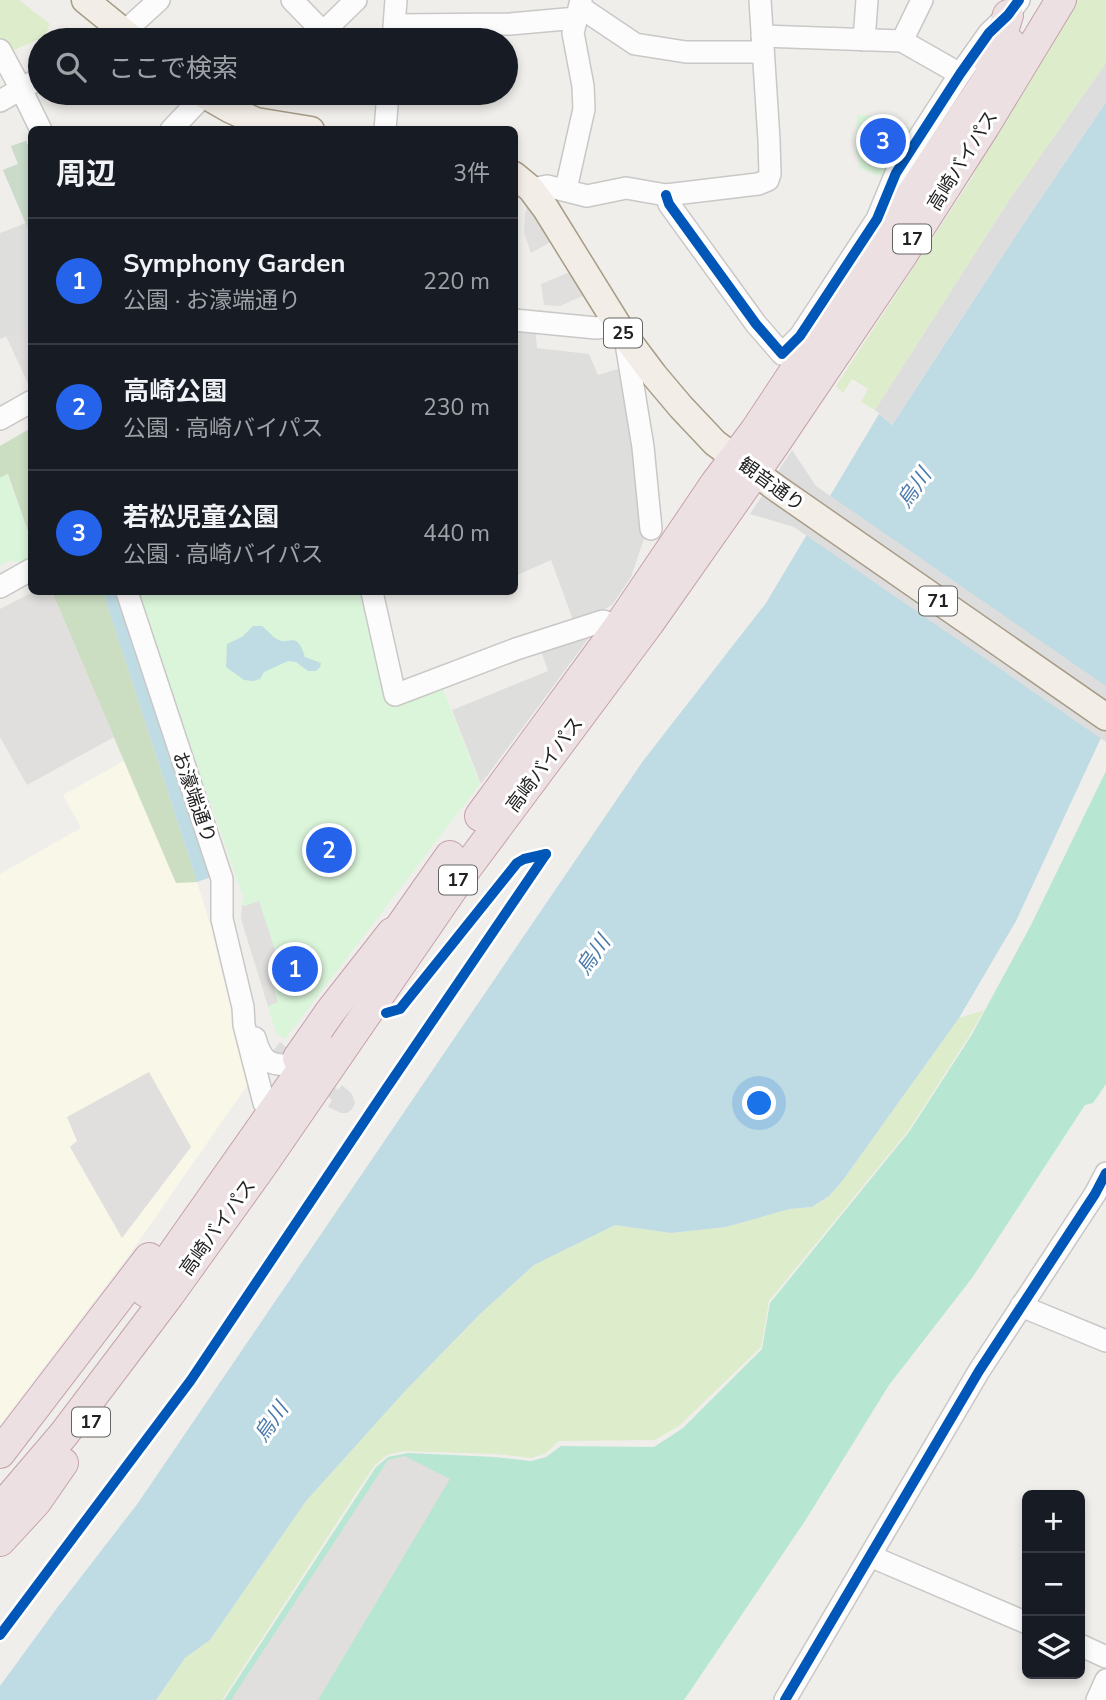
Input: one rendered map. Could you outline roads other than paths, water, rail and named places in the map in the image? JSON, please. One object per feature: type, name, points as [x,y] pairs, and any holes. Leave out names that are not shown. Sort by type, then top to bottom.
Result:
[{"type":"highway","name":"高崎バイパス","points":[[754,471],[755,431],[1040,0]]},
{"type":"highway","name":"高崎バイパス","points":[[0,1510],[64,1434],[169,1295],[263,1164],[468,866],[649,623],[902,255],[1061,0]]},
{"type":"highway","points":[[883,239],[905,181],[1000,38],[1013,8]]},
{"type":"highway","name":"高崎バイパス","points":[[0,1481],[49,1422],[153,1282],[419,900],[619,626],[715,484],[754,471]]},
{"type":"highway","name":"17","points":[[0,1453],[142,1269],[330,1012],[419,900]]},
{"type":"highway","name":"17","points":[[0,1541],[36,1502],[114,1390],[169,1295]]},
{"type":"main road","points":[[85,0],[112,28]]},
{"type":"main road","points":[[242,105],[256,125]]},
{"type":"main road","name":"観音通り","points":[[523,182],[546,209],[621,330],[654,375],[715,443],[1106,717]]},
{"type":"street","points":[[132,28],[159,0]]},
{"type":"street","points":[[292,0],[312,28]]},
{"type":"street","points":[[328,28],[356,0]]},
{"type":"street","points":[[394,28],[396,0]]},
{"type":"street","points":[[523,182],[587,196],[626,188],[666,195],[768,180],[769,151],[760,0]]},
{"type":"street","points":[[864,40],[867,0]]},
{"type":"street","points":[[902,41],[922,0]]},
{"type":"street","points":[[452,28],[510,24],[580,8],[635,44],[686,52],[762,44],[902,41],[960,74]]},
{"type":"street","points":[[563,189],[568,180],[584,109],[583,86],[573,33],[580,8]]},
{"type":"street","points":[[666,195],[669,204],[782,354],[800,336],[877,219],[896,173],[960,74],[989,33],[1013,8]]},
{"type":"street","points":[[0,50],[28,103]]},
{"type":"street","points":[[0,100],[28,85]]},
{"type":"street","points":[[29,105],[39,126]]},
{"type":"street","points":[[174,126],[193,105]]},
{"type":"street","points":[[385,126],[387,105]]},
{"type":"street","points":[[518,320],[621,330],[643,447],[651,529]]},
{"type":"street","points":[[0,419],[28,403]]},
{"type":"street","points":[[0,587],[28,571]]},
{"type":"street","name":"お濠端通り","points":[[128,595],[222,879],[222,919],[243,1007]]},
{"type":"street","points":[[373,595],[395,695],[516,649],[603,621],[619,626]]},
{"type":"street","points":[[243,1007],[251,1021],[261,1056],[277,1064],[293,1065]]},
{"type":"street","points":[[243,1007],[244,1025],[264,1103]]},
{"type":"street","points":[[785,1700],[979,1371],[1021,1306],[1102,1195],[1106,1173]]},
{"type":"street","points":[[1021,1306],[1106,1341]]},
{"type":"street","points":[[870,1556],[1022,1621]]},
{"type":"street","points":[[1085,1647],[1106,1657]]},
{"type":"street","points":[[1097,1700],[1106,1680]]},
{"type":"water","name":"烏川","points":[[1106,102],[1106,727],[1016,921],[959,1018],[843,1180],[829,1196],[812,1207],[789,1209],[726,1227],[671,1233],[615,1225],[534,1265],[480,1314],[405,1391],[306,1501],[210,1640],[185,1658],[156,1700],[0,1700],[0,1686],[138,1503],[643,761],[766,603],[879,414],[892,425]]},
{"type":"water","points":[[104,595],[120,595],[211,877],[197,882]]},
{"type":"water","points":[[253,626],[262,626],[280,640],[296,641],[305,657],[321,663],[320,667],[316,671],[308,671],[296,662],[288,661],[264,672],[260,679],[244,680],[226,667],[227,644],[242,637]]},
{"type":"place","name":"若松児童公園","points":[[883,141]]},
{"type":"place","name":"高崎公園","points":[[329,850]]},
{"type":"place","name":"Symphony Garden","points":[[295,969]]}]
